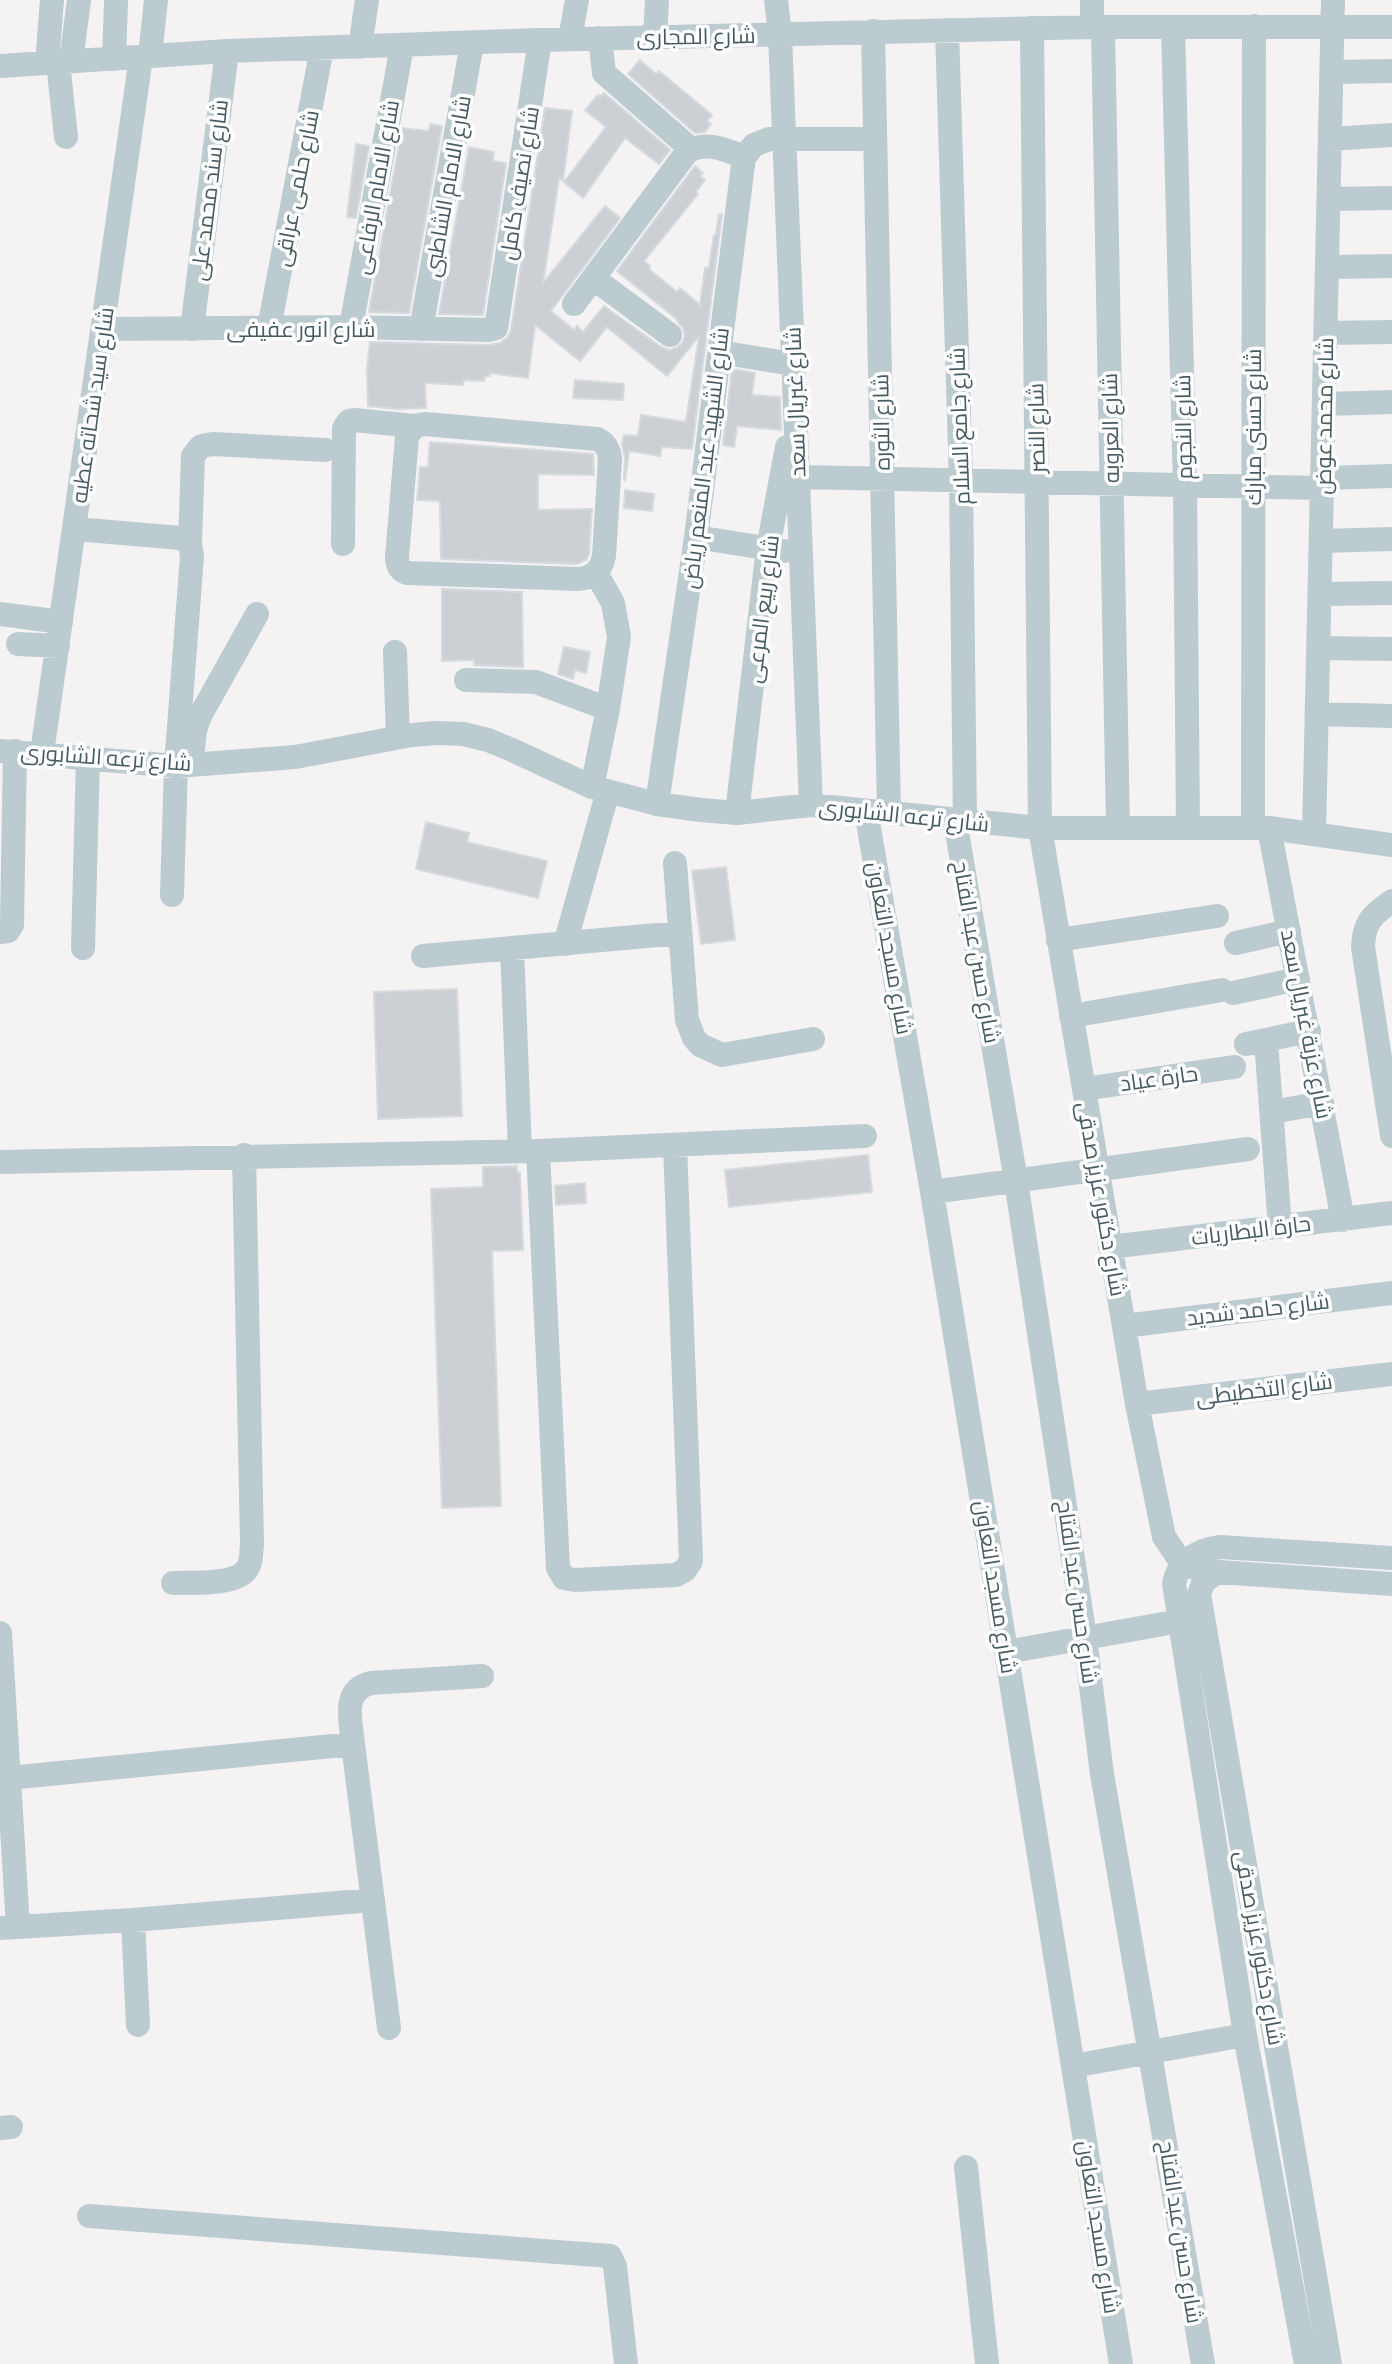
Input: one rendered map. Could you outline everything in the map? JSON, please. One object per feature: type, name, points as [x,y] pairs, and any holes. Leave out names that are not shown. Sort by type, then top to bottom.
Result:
[{"type":"street","points":[[52,0],[66,137]]},
{"type":"street","points":[[59,62],[79,0]]},
{"type":"street","name":"شارع سيد شحاته عطيه","points":[[42,753],[103,329],[156,0]]},
{"type":"street","points":[[360,47],[367,0]]},
{"type":"street","points":[[570,39],[577,0]]},
{"type":"street","points":[[655,37],[657,0]]},
{"type":"street","name":"شارع غبريال سعد","points":[[776,0],[780,34],[811,805]]},
{"type":"street","name":"شارع العروبه","points":[[1092,0],[1098,27],[1118,828]]},
{"type":"street","name":"شارع محمد عوض","points":[[1314,833],[1333,0]]},
{"type":"street","points":[[114,59],[116,2]]},
{"type":"street","name":"شارع حسنى مبارك","points":[[1254,26],[1253,487],[1261,828]]},
{"type":"street","name":"شارع المجارى","points":[[0,66],[227,51],[600,38],[1098,27],[1392,27]]},
{"type":"street","name":"شارع النجوم","points":[[1173,27],[1185,486],[1188,828]]},
{"type":"street","name":"شارع النصر","points":[[1032,28],[1040,828]]},
{"type":"street","name":"شارع جامع السلام","points":[[947,30],[961,481],[960,821]]},
{"type":"street","name":"شارع الثوره","points":[[873,31],[882,479],[878,812]]},
{"type":"street","points":[[600,38],[604,73],[691,149]]},
{"type":"street","name":"شارع نصيف كامل","points":[[497,326],[540,40]]},
{"type":"street","name":"شارع الامام الشاطبى","points":[[421,329],[472,43]]},
{"type":"street","name":"شارع الامام الرفاعى","points":[[351,327],[402,46]]},
{"type":"street","name":"شارع حلمى عراقى","points":[[269,328],[322,48]]},
{"type":"street","name":"شارع سند محمد على","points":[[192,329],[227,51]]},
{"type":"street","points":[[1332,72],[1392,71]]},
{"type":"street","points":[[1331,139],[1392,135]]},
{"type":"street","points":[[574,304],[691,149],[702,146],[723,148],[744,157],[761,141],[875,139]]},
{"type":"street","name":"شارع الشهيد عبد المنعم رياض","points":[[657,804],[696,537],[744,157]]},
{"type":"street","points":[[1329,199],[1392,198]]},
{"type":"street","points":[[1328,267],[1392,266]]},
{"type":"street","points":[[593,278],[670,335]]},
{"type":"street","name":"شارع انور عفيفى","points":[[103,329],[351,327],[488,330],[497,326]]},
{"type":"street","points":[[1326,333],[1392,332]]},
{"type":"street","points":[[719,352],[793,364]]},
{"type":"street","points":[[1325,404],[1392,402]]},
{"type":"street","name":"شارع ربيع المرعى","points":[[737,813],[768,548],[795,406]]},
{"type":"street","points":[[343,544],[344,428],[354,420],[597,439],[603,442],[610,459],[604,556],[596,573],[578,579],[402,571],[398,567],[397,557],[407,437],[414,426]]},
{"type":"street","points":[[172,895],[184,765],[193,456],[201,446],[213,444],[325,450]]},
{"type":"street","points":[[798,477],[1253,487],[1392,476]]},
{"type":"street","points":[[75,529],[181,538],[190,544]]},
{"type":"street","points":[[696,537],[801,553]]},
{"type":"street","points":[[1322,541],[1392,539]]},
{"type":"street","points":[[565,944],[600,789],[619,637],[613,603],[596,573]]},
{"type":"street","points":[[1320,594],[1392,593]]},
{"type":"street","points":[[0,614],[60,634]]},
{"type":"street","points":[[184,765],[200,716],[257,614]]},
{"type":"street","points":[[18,644],[60,634]]},
{"type":"street","points":[[1319,648],[1392,649]]},
{"type":"street","points":[[395,652],[398,737]]},
{"type":"street","points":[[466,680],[536,682],[608,709]]},
{"type":"street","points":[[1317,714],[1392,716]]},
{"type":"street","name":"شارع ترعه الشابورى","points":[[7,751],[184,765],[295,757],[398,737],[463,734],[488,740],[600,789],[657,804],[737,813],[811,805],[1040,828],[1261,828],[1392,845]]},
{"type":"street","points":[[6,928],[7,751]]},
{"type":"street","points":[[83,948],[88,758]]},
{"type":"street","name":"شارع مسجد التعاون","points":[[878,812],[932,1192],[1121,2364]]},
{"type":"street","name":"شارع حسن عبد الفتاح","points":[[960,821],[1085,1638],[1102,1774],[1203,2364]]},
{"type":"street","name":"شارع دكتور عزيز صدقى","points":[[1040,828],[1137,1404],[1164,1537],[1169,1547],[1185,1562],[1177,1572],[1174,1584],[1245,2035],[1306,2364]]},
{"type":"street","name":"شارع عزبة غبريال سعد","points":[[1261,828],[1289,931],[1343,1220]]},
{"type":"street","points":[[675,863],[687,1020],[694,1038],[700,1045],[722,1055],[813,1039]]},
{"type":"street","points":[[1392,901],[1371,917],[1364,931],[1363,947],[1392,1136]]},
{"type":"street","points":[[1058,940],[1217,916]]},
{"type":"street","points":[[1236,943],[1289,931]]},
{"type":"street","points":[[423,956],[680,933]]},
{"type":"street","points":[[512,948],[558,1568],[564,1578],[676,1575],[685,1570],[691,1561],[675,1146]]},
{"type":"street","points":[[1071,1016],[1298,979]]},
{"type":"street","points":[[1280,1227],[1272,1112],[1256,1042],[1309,1031]]},
{"type":"street","name":"حارة عياد","points":[[1084,1089],[1234,1067]]},
{"type":"street","points":[[1272,1112],[1322,1103]]},
{"type":"street","points":[[0,1162],[529,1151],[865,1136]]},
{"type":"street","points":[[932,1192],[1248,1149]]},
{"type":"street","points":[[173,1583],[228,1581],[245,1573],[250,1564],[244,1155]]},
{"type":"street","name":"حارة البطاريات","points":[[1110,1247],[1392,1213]]},
{"type":"street","name":"شارع حامد شديد","points":[[1124,1326],[1392,1293]]},
{"type":"street","name":"شارع التخطيطى","points":[[1137,1404],[1392,1374]]},
{"type":"street","points":[[1392,1558],[1220,1547],[1201,1552],[1185,1562],[1216,1573],[1392,1584]]},
{"type":"street","name":"شارع دكتور عزيز صدقى","points":[[1216,1573],[1204,1581],[1199,1594],[1330,2364]]},
{"type":"street","points":[[1006,1652],[1180,1621]]},
{"type":"street","points":[[0,1633],[9,1928],[373,1900]]},
{"type":"street","points":[[389,2028],[349,1705],[354,1693],[364,1685],[482,1676]]},
{"type":"street","points":[[6,1773],[353,1744]]},
{"type":"street","points":[[133,1920],[138,2025]]},
{"type":"street","points":[[1073,2066],[1245,2035]]},
{"type":"street","points":[[966,2167],[987,2364]]},
{"type":"street","points":[[89,2216],[610,2256],[615,2266],[626,2364]]},
{"type":"building","points":[[640,60],[656,74],[659,71],[712,115],[707,121],[711,124],[705,132],[695,133],[628,74]]},
{"type":"building","points":[[604,93],[670,150],[659,164],[625,138],[583,198],[564,182],[606,127],[585,110],[598,95],[600,97]]},
{"type":"building","points":[[545,108],[572,111],[563,181],[559,178],[543,283],[605,206],[620,218],[551,311],[574,330],[577,326],[583,332],[604,306],[661,347],[669,350],[677,348],[685,336],[678,320],[617,271],[695,166],[703,173],[700,176],[705,180],[696,192],[698,194],[644,261],[650,266],[649,269],[677,292],[680,288],[700,305],[705,268],[709,268],[719,214],[722,214],[692,449],[662,447],[660,456],[629,451],[625,480],[624,435],[638,436],[641,415],[686,422],[699,336],[667,376],[607,327],[580,361],[535,325],[528,378],[490,373],[484,381],[464,380],[463,385],[425,383],[426,408],[368,406],[370,342],[488,345],[500,343],[508,337]]},
{"type":"building","points":[[430,124],[442,126],[409,313],[369,312],[402,128],[429,131]]},
{"type":"building","points":[[356,144],[369,146],[356,218],[347,217]]},
{"type":"building","points":[[469,147],[494,152],[493,161],[506,163],[483,315],[439,314]]},
{"type":"building","points":[[732,369],[755,373],[752,395],[780,397],[781,430],[737,426],[734,447],[723,445]]},
{"type":"building","points":[[575,380],[624,384],[623,400],[573,398]]},
{"type":"building","points":[[430,442],[593,454],[594,475],[538,474],[538,510],[592,509],[586,560],[577,564],[441,559],[440,501],[417,500],[420,467],[428,467]]},
{"type":"building","points":[[625,490],[654,494],[652,511],[624,508]]},
{"type":"building","points":[[442,589],[522,592],[523,667],[474,665],[474,660],[442,661]]},
{"type":"building","points":[[564,647],[590,652],[586,673],[575,670],[573,679],[558,674]]},
{"type":"building","points":[[426,822],[469,833],[467,842],[547,861],[538,898],[416,869]]},
{"type":"building","points":[[726,867],[735,940],[701,944],[692,871]]},
{"type":"building","points":[[457,989],[462,1116],[378,1119],[374,992]]},
{"type":"building","points":[[868,1155],[872,1192],[729,1207],[725,1170]]},
{"type":"building","points":[[517,1166],[517,1172],[520,1172],[523,1250],[492,1251],[501,1506],[442,1508],[431,1189],[483,1187],[483,1167]]},
{"type":"building","points":[[585,1183],[586,1203],[556,1205],[555,1186]]}]
